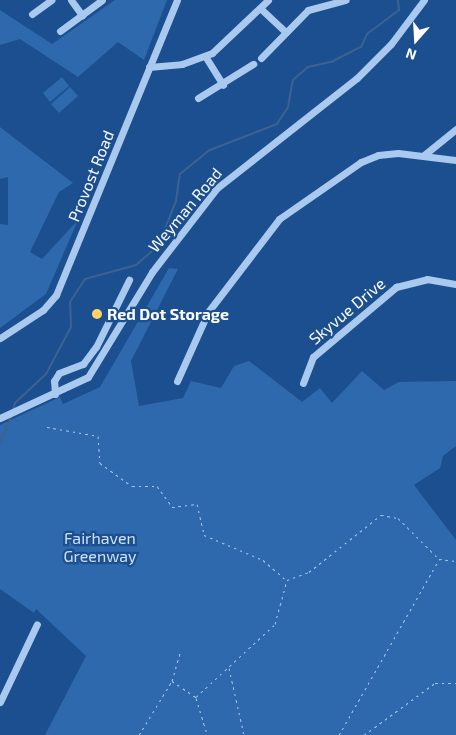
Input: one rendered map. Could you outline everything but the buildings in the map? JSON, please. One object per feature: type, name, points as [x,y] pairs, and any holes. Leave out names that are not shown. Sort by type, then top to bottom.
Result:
[{"type":"street","points":[[32,14],[51,0]]},
{"type":"street","points":[[71,0],[82,15]]},
{"type":"street","points":[[60,31],[102,0]]},
{"type":"street","name":"Provost Road","points":[[0,338],[43,310],[56,295],[177,0]]},
{"type":"street","points":[[149,67],[205,56],[223,46],[268,0]]},
{"type":"street","points":[[261,58],[308,10],[346,0]]},
{"type":"street","name":"Weyman Road","points":[[0,418],[88,377],[103,358],[152,272],[217,188],[357,78],[391,44],[424,0]]},
{"type":"street","points":[[260,9],[286,32]]},
{"type":"street","points":[[205,56],[223,85]]},
{"type":"street","points":[[198,98],[223,85],[254,64]]},
{"type":"street","points":[[424,155],[456,129]]},
{"type":"street","points":[[177,381],[208,312],[279,219],[361,162],[398,152],[456,160]]},
{"type":"street","name":"Skyvue Drive","points":[[303,383],[313,357],[396,287],[427,279],[456,284]]},
{"type":"street","points":[[55,394],[54,381],[59,373],[78,367],[96,347],[129,280]]},
{"type":"street","points":[[0,702],[37,624]]},
{"type":"path","points":[[47,427],[98,436],[100,463],[132,486],[157,486],[172,506],[196,504],[204,535],[263,560],[287,580]]},
{"type":"path","points":[[287,580],[309,572],[381,515],[398,518],[439,560],[456,561]]},
{"type":"path","points":[[340,735],[439,560]]},
{"type":"path","points":[[196,697],[275,624],[287,580]]},
{"type":"path","points":[[139,735],[172,681],[181,650]]},
{"type":"path","points":[[229,667],[244,735]]},
{"type":"path","points":[[172,681],[196,697],[207,735]]},
{"type":"path","points":[[364,735],[435,683],[456,683]]},
{"type":"green space","points":[[115,0],[167,0],[144,60],[118,42],[78,77],[20,39],[0,45],[0,10],[52,44]]},
{"type":"green space","points":[[62,77],[69,86],[50,102],[43,93]]},
{"type":"green space","points":[[70,87],[78,96],[59,113],[51,104]]},
{"type":"green space","points":[[0,127],[73,183],[59,192],[30,252],[42,259],[78,220],[46,294],[0,328],[0,224],[8,225],[8,177],[0,179]]},
{"type":"green space","name":"Fairhaven Greenway","points":[[169,268],[178,269],[131,361],[139,406],[183,398],[191,381],[221,388],[234,366],[249,361],[302,402],[320,388],[332,403],[362,371],[384,390],[399,382],[456,381],[456,446],[443,456],[440,468],[414,485],[456,540],[456,735],[45,735],[86,656],[36,609],[34,613],[0,589],[0,425],[60,397],[63,404],[100,387]]},
{"type":"waterway","points":[[13,410],[15,403],[46,374],[71,327],[70,302],[85,279],[136,265],[158,246],[176,201],[180,174],[210,150],[277,124],[288,107],[293,80],[308,67],[333,61],[361,47],[367,34],[399,10],[398,0]]},
{"type":"waterway","points":[[0,444],[12,415]]},
{"type":"place","name":"Red Dot Storage","points":[[97,314]]}]
